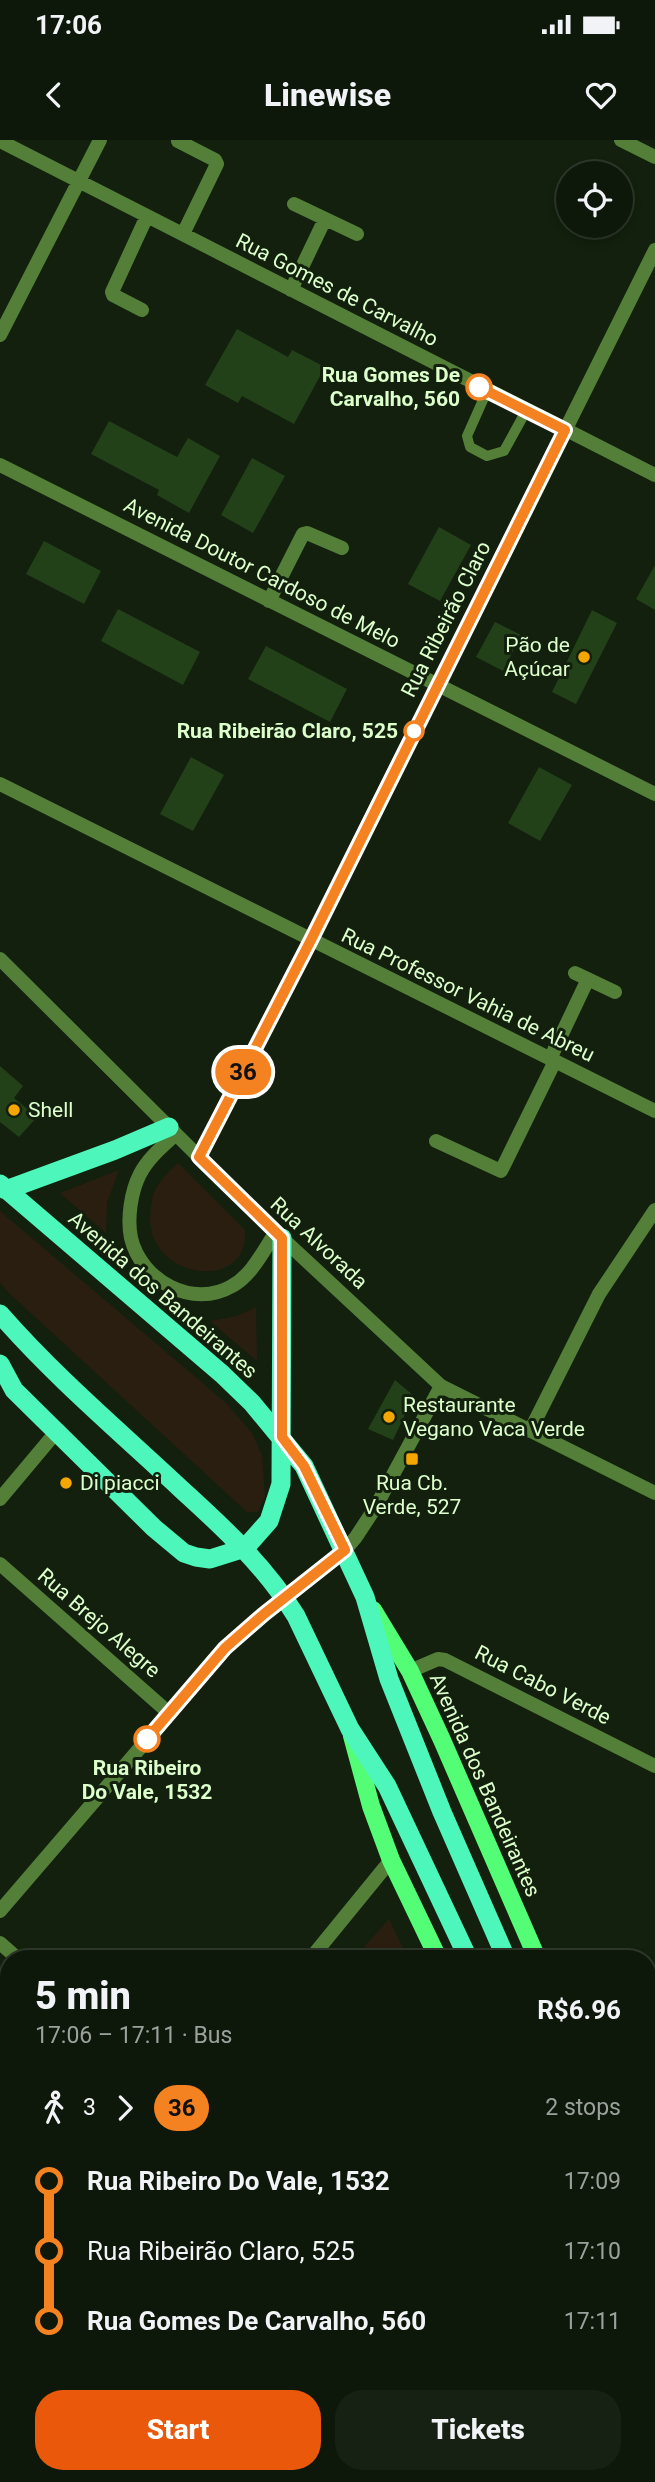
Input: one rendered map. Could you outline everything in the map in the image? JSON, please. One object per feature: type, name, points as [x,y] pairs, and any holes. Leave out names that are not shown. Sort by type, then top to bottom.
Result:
[{"type":"highway","points":[[3,1187],[172,1130]]},
{"type":"highway","name":"Avenida dos Bandeirantes","points":[[3,1187],[222,1374],[252,1403],[304,1466],[365,1597],[389,1679],[442,1812],[502,1950]]},
{"type":"highway","points":[[0,1364],[7,1384],[154,1528],[184,1553],[210,1559],[245,1548],[261,1533],[275,1505],[281,1484],[279,1235]]},
{"type":"highway","points":[[0,1314],[89,1403],[245,1548],[285,1599],[296,1616],[350,1729],[387,1786],[464,1950]]},
{"type":"main road","name":"Avenida dos Bandeirantes","points":[[365,1597],[410,1671],[534,1950]]},
{"type":"main road","points":[[350,1729],[371,1806],[395,1867],[434,1950]]},
{"type":"street","points":[[0,335],[100,140]]},
{"type":"street","points":[[621,140],[655,157]]},
{"type":"street","name":"Rua Gomes de Carvalho","points":[[0,141],[655,475]]},
{"type":"street","points":[[178,141],[215,160],[217,164],[183,234]]},
{"type":"street","points":[[294,204],[357,234]]},
{"type":"street","points":[[142,310],[112,292],[148,216]]},
{"type":"street","points":[[291,290],[326,219]]},
{"type":"street","name":"Rua Ribeirão Claro","points":[[199,1157],[311,940],[655,250]]},
{"type":"street","name":"Avenida Doutor Cardoso de Melo","points":[[0,465],[655,793]]},
{"type":"street","points":[[269,601],[303,534],[307,533],[342,548]]},
{"type":"street","name":"Rua Professor Vahia de Abreu","points":[[0,784],[655,1111]]},
{"type":"street","name":"Rua Alvorada","points":[[0,959],[279,1235],[441,1386],[655,1493]]},
{"type":"street","points":[[436,1141],[501,1171],[553,1060],[582,976],[615,992]]},
{"type":"street","points":[[172,1130],[139,1175],[130,1213],[131,1238],[138,1256],[150,1272],[176,1291],[214,1295],[233,1286],[248,1273],[279,1235]]},
{"type":"street","points":[[530,1431],[599,1294],[655,1210]]},
{"type":"street","points":[[0,1911],[225,1648],[345,1550],[364,1526],[441,1386]]},
{"type":"street","points":[[0,1499],[57,1432]]},
{"type":"street","name":"Rua Brejo Alegre","points":[[0,1564],[169,1713]]},
{"type":"street","name":"Rua Cabo Verde","points":[[410,1671],[438,1659],[445,1660],[655,1766]]},
{"type":"street","points":[[318,1950],[375,1880],[395,1867]]},
{"type":"lane","points":[[487,391],[467,436],[470,447],[487,456],[504,452],[526,411]]},
{"type":"shaded area","points":[[178,1163],[245,1230],[242,1250],[232,1263],[217,1270],[199,1271],[181,1266],[166,1255],[154,1239],[150,1218],[154,1194],[161,1180]]},
{"type":"shaded area","points":[[119,1170],[107,1203],[106,1233],[60,1193]]},
{"type":"shaded area","points":[[0,1211],[225,1402],[252,1433],[262,1455],[265,1496],[258,1512],[247,1512],[0,1283]]},
{"type":"shaded area","points":[[256,1307],[257,1361],[210,1321],[237,1316]]},
{"type":"shaded area","points":[[389,1919],[404,1950],[368,1950],[364,1947]]},
{"type":"building","points":[[237,329],[288,357],[292,350],[325,367],[294,424],[242,396],[238,403],[205,385]]},
{"type":"building","points":[[109,421],[177,457],[188,438],[220,456],[189,513],[157,495],[159,490],[91,454]]},
{"type":"building","points":[[252,458],[285,476],[253,533],[221,515]]},
{"type":"building","points":[[439,527],[471,545],[440,601],[408,584]]},
{"type":"building","points":[[44,541],[101,571],[84,604],[26,574]]},
{"type":"building","points":[[655,565],[655,610],[636,599]]},
{"type":"building","points":[[118,609],[200,652],[183,685],[101,641]]},
{"type":"building","name":"Pão de Açúcar","points":[[592,610],[617,623],[576,704],[552,692]]},
{"type":"building","points":[[495,622],[521,635],[503,671],[476,657]]},
{"type":"building","points":[[266,646],[347,689],[330,722],[248,679]]},
{"type":"building","points":[[191,757],[224,775],[193,831],[160,814]]},
{"type":"building","points":[[539,767],[572,785],[540,841],[508,823]]},
{"type":"building","name":"Shell","points":[[0,1066],[23,1086],[14,1098],[37,1117],[19,1137],[0,1122]]},
{"type":"building","name":"Restaurante Vegano Vaca Verde","points":[[395,1380],[414,1396],[393,1440],[368,1429]]},
{"type":"bus line","name":"36","points":[[147,1739],[225,1648],[345,1550],[304,1466],[282,1437],[282,1238],[199,1157],[311,940],[565,430],[479,387]]},
{"type":"place","name":"Rua Gomes De Carvalho, 560","points":[[479,387]]},
{"type":"place","name":"Pão de Açúcar","points":[[584,657]]},
{"type":"place","name":"Rua Ribeirão Claro, 525","points":[[414,731]]},
{"type":"place","name":"Shell","points":[[14,1110]]},
{"type":"place","name":"Restaurante Vegano Vaca Verde","points":[[389,1417]]},
{"type":"place","name":"Rua Cb. Verde, 527","points":[[412,1459]]},
{"type":"place","name":"Di piacci","points":[[66,1483]]},
{"type":"place","name":"Rua Ribeiro Do Vale, 1532","points":[[147,1739]]}]
